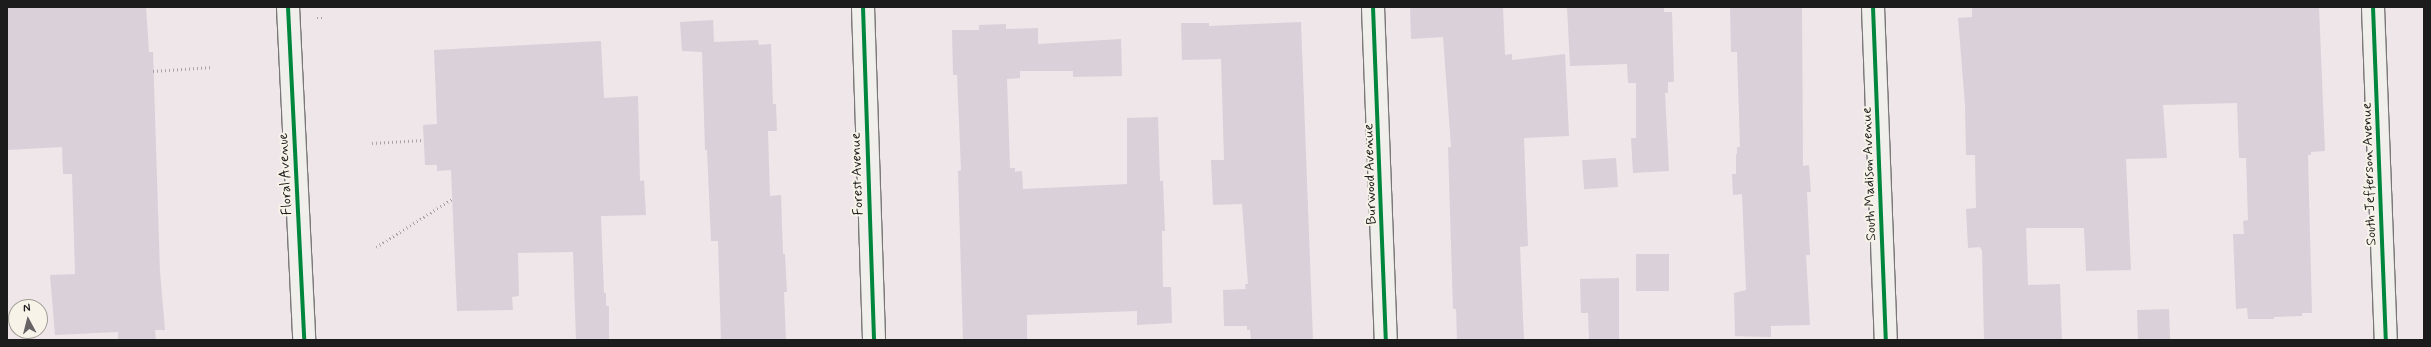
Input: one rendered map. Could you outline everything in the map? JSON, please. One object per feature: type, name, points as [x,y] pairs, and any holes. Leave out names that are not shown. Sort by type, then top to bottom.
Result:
[{"type":"street","name":"Floral Avenue","points":[[288,7],[304,340]]},
{"type":"street","name":"Forest Avenue","points":[[863,7],[874,340]]},
{"type":"street","name":"Burwood Avenue","points":[[1373,7],[1386,340]]},
{"type":"street","name":"South Madison Avenue","points":[[1873,7],[1886,340]]},
{"type":"street","name":"South Jefferson Avenue","points":[[2373,7],[2386,340]]},
{"type":"path","points":[[154,71],[213,67]]},
{"type":"path","points":[[372,143],[424,140]]},
{"type":"path","points":[[376,247],[452,199]]},
{"type":"building","points":[[7,7],[146,7],[149,52],[153,52],[160,272],[165,330],[155,330],[156,340],[118,340],[118,332],[55,335],[50,275],[75,274],[72,174],[63,174],[62,147],[7,150]]},
{"type":"building","points":[[1410,7],[1503,7],[1505,55],[1512,54],[1512,60],[1565,54],[1569,136],[1524,138],[1528,246],[1520,247],[1524,340],[1457,340],[1456,309],[1453,309],[1448,147],[1451,147],[1443,37],[1411,39]]},
{"type":"building","points":[[1567,7],[1664,7],[1664,12],[1672,12],[1674,82],[1668,82],[1668,93],[1665,93],[1669,171],[1633,173],[1631,138],[1636,138],[1636,83],[1628,83],[1627,64],[1570,66]]},
{"type":"building","points":[[1730,7],[1802,7],[1803,166],[1809,165],[1811,192],[1807,192],[1810,255],[1806,255],[1810,325],[1771,326],[1771,337],[1735,336],[1734,293],[1746,290],[1742,194],[1733,195],[1732,174],[1736,174],[1737,147],[1740,147],[1737,52],[1731,52]]},
{"type":"building","points":[[1972,7],[2319,7],[2325,151],[2311,152],[2311,155],[2308,155],[2312,313],[2302,313],[2302,316],[2274,317],[2274,319],[2248,319],[2247,308],[2236,309],[2233,234],[2244,234],[2243,221],[2248,220],[2246,158],[2239,158],[2237,103],[2163,105],[2167,158],[2126,159],[2131,270],[2086,271],[2084,228],[2026,228],[2028,285],[2060,284],[2062,340],[1984,340],[1982,251],[1980,247],[1968,248],[1966,209],[1976,208],[1975,155],[1966,155],[1965,105],[1958,18],[1972,17]]},
{"type":"building","points":[[713,20],[714,42],[758,40],[759,45],[771,44],[773,104],[776,104],[777,131],[768,131],[770,196],[781,195],[783,254],[785,254],[787,292],[784,292],[786,340],[721,340],[718,241],[711,241],[707,150],[705,150],[702,52],[682,51],[680,22]]},
{"type":"building","points":[[1301,22],[1313,340],[1251,340],[1250,330],[1247,330],[1247,326],[1224,326],[1223,290],[1246,289],[1245,284],[1248,284],[1242,204],[1213,205],[1211,160],[1224,160],[1221,59],[1182,60],[1181,23],[1209,23],[1209,26]]},
{"type":"building","points":[[1006,24],[1006,29],[1038,28],[1038,44],[1121,39],[1122,76],[1073,77],[1073,71],[1020,71],[1020,78],[1007,79],[1010,168],[1015,168],[1015,172],[1022,171],[1023,189],[1127,184],[1127,118],[1158,117],[1160,181],[1163,181],[1165,231],[1162,231],[1163,287],[1171,287],[1172,323],[1137,325],[1137,311],[1027,315],[1027,340],[963,340],[958,171],[961,170],[957,75],[953,75],[952,30],[979,30],[979,25]]},
{"type":"building","points":[[601,41],[604,98],[638,96],[640,181],[644,180],[646,215],[601,216],[604,293],[606,293],[606,306],[609,306],[609,340],[576,340],[573,252],[518,253],[519,296],[512,297],[513,310],[457,311],[451,170],[437,171],[437,165],[425,165],[423,125],[437,124],[434,50]]},
{"type":"building","points":[[1616,158],[1618,187],[1584,189],[1582,160]]},
{"type":"building","points":[[1636,254],[1669,254],[1669,291],[1636,291]]},
{"type":"building","points":[[1619,278],[1619,340],[1589,340],[1588,313],[1581,313],[1580,279]]},
{"type":"building","points":[[2169,309],[2170,340],[2138,340],[2137,310]]},
{"type":"cycle path","points":[[288,7],[304,340]]},
{"type":"cycle path","points":[[863,7],[874,340]]},
{"type":"cycle path","points":[[1373,7],[1386,340]]},
{"type":"cycle path","points":[[1873,7],[1886,340]]},
{"type":"cycle path","points":[[2373,7],[2386,340]]}]
